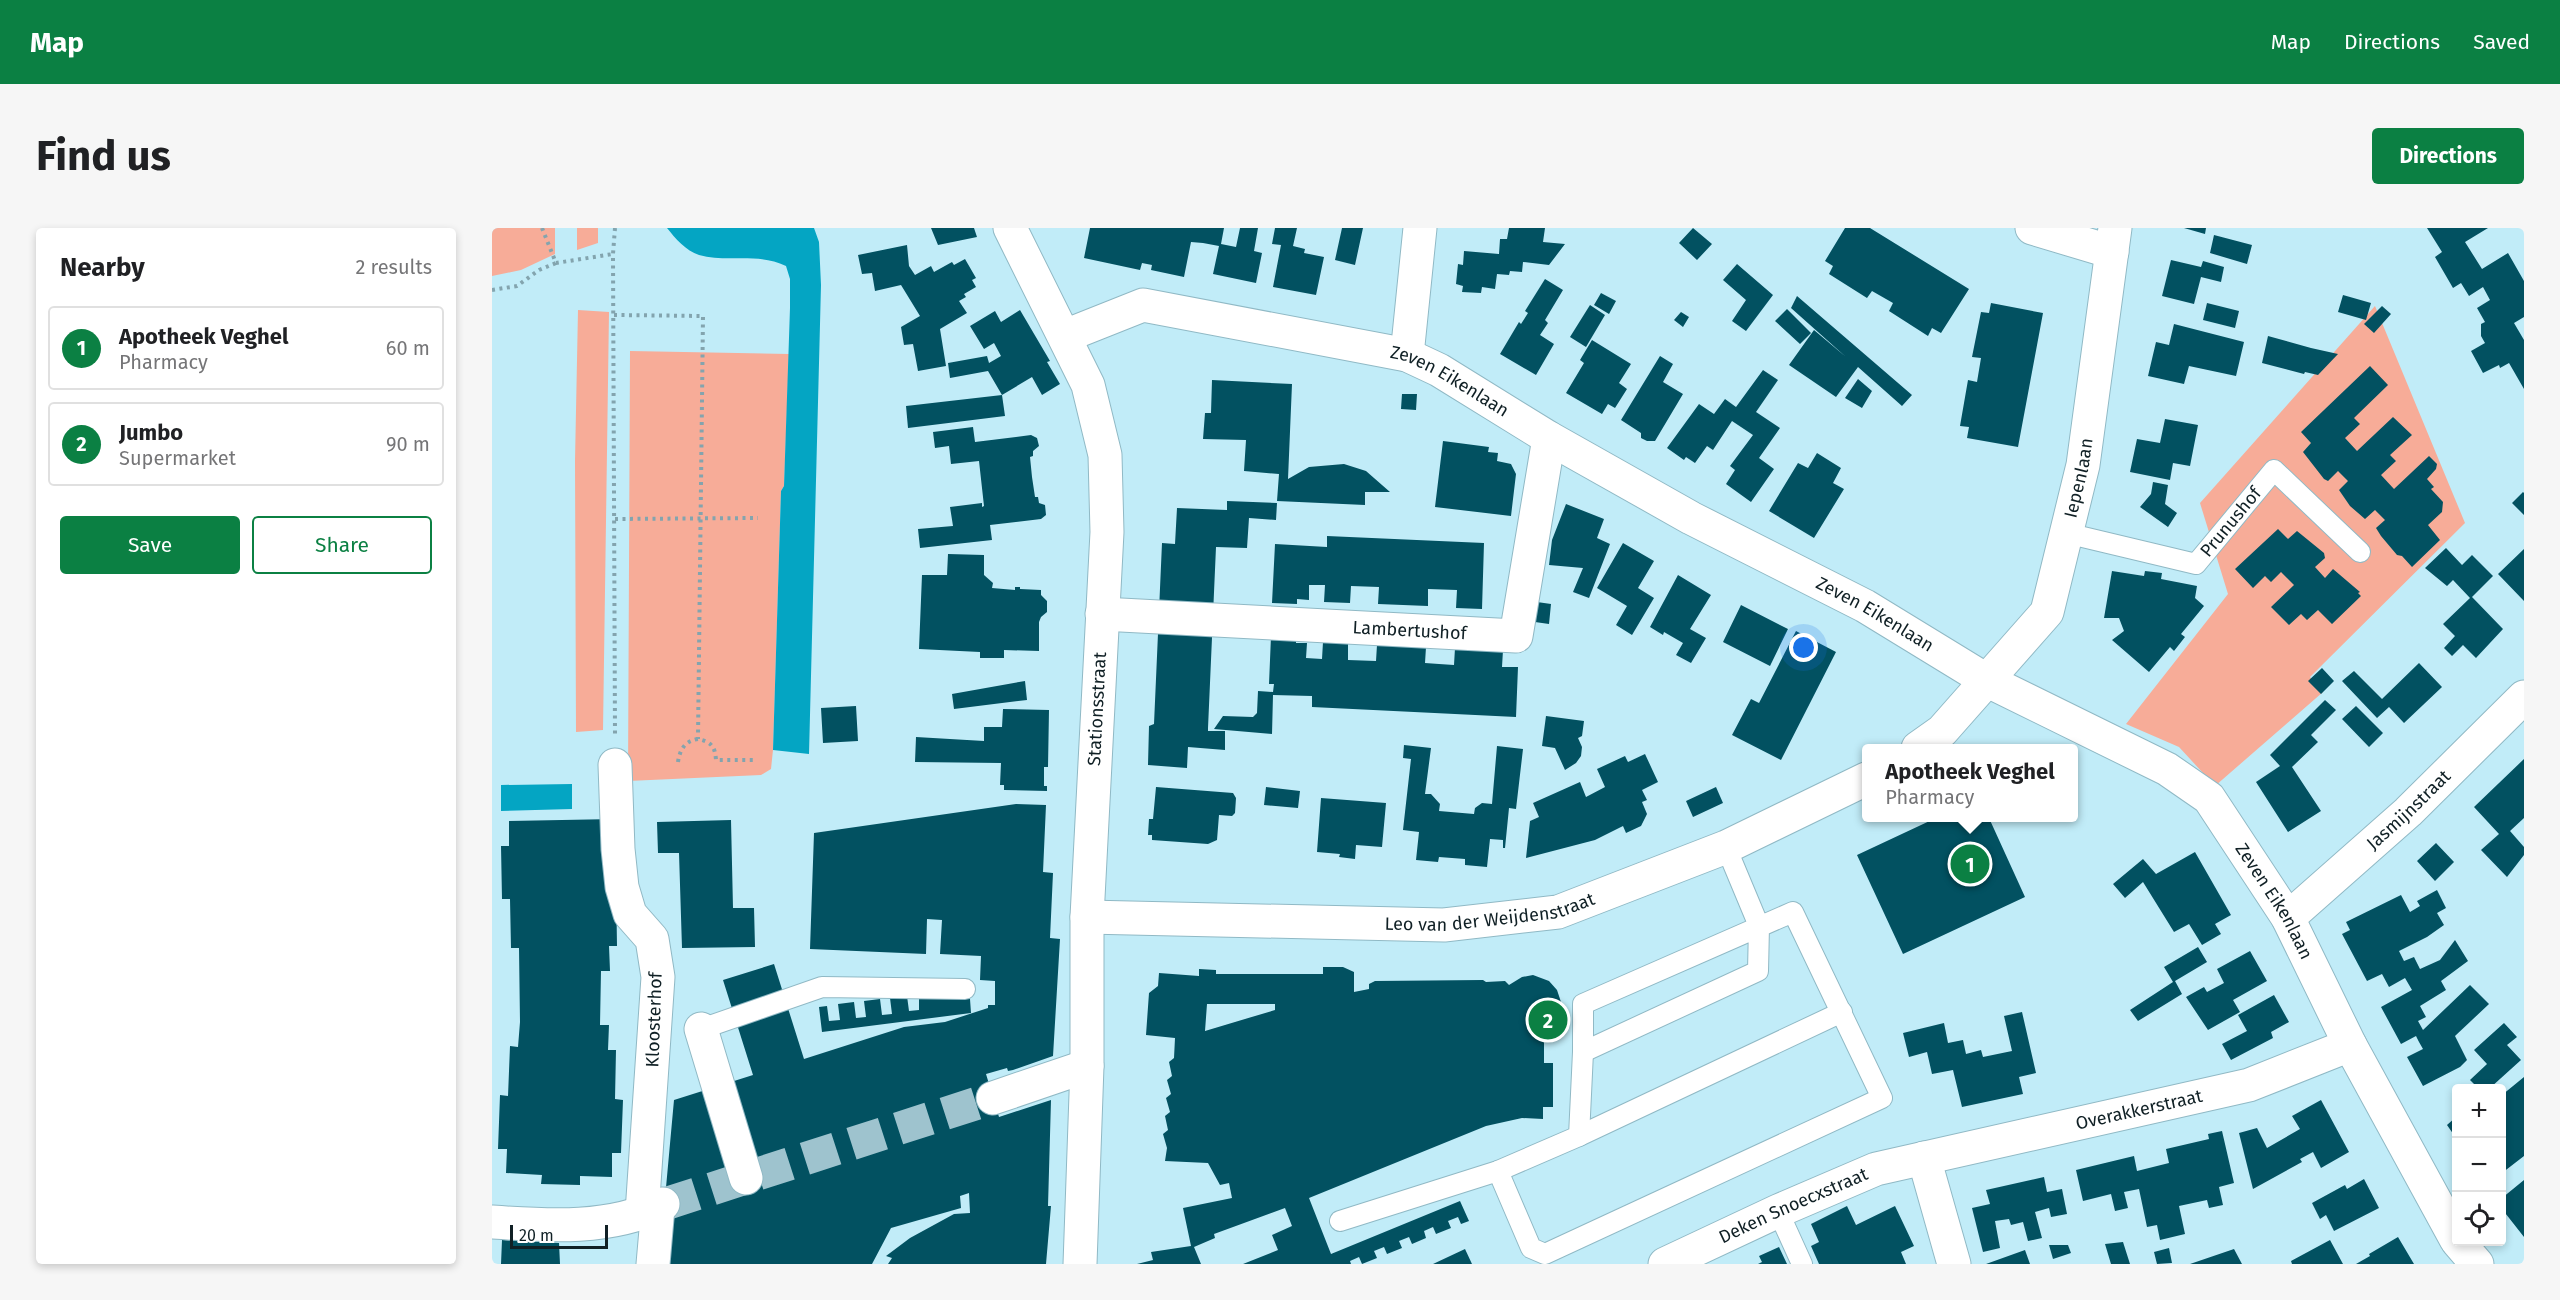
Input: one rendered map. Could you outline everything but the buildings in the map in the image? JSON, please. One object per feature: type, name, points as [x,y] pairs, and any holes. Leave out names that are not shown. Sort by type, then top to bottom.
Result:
[{"type":"street","name":"Stationsstraat","points":[[1010,228],[1088,385],[1105,455],[1107,532],[1087,917],[1087,1066],[1080,1264]]},
{"type":"street","points":[[1407,355],[1420,228]]},
{"type":"street","name":"Iepenlaan","points":[[1986,680],[2047,612],[2083,465],[2114,240],[2032,228]]},
{"type":"street","name":"Zeven Eikenlaan","points":[[1065,336],[1143,305],[1407,355],[1439,370],[1549,438],[1691,518],[1865,606],[1986,680],[2167,769],[2209,798],[2288,918],[2350,1045],[2452,1231]]},
{"type":"street","name":"Lambertushof","points":[[1102,614],[1516,636],[1549,438]]},
{"type":"street","points":[[1924,744],[1942,731],[1986,680]]},
{"type":"street","name":"Jasmijnstraat","points":[[2288,918],[2408,812],[2524,697]]},
{"type":"street","name":"Kloosterhof","points":[[615,765],[618,849],[622,887],[630,914],[651,939],[658,977],[653,1264]]},
{"type":"street","name":"Leo van der Weijdenstraat","points":[[1087,917],[1444,925],[1558,912],[1726,847],[1862,781]]},
{"type":"street","points":[[701,1029],[746,1178]]},
{"type":"street","name":"Overakkerstraat","points":[[1924,1158],[2249,1085],[2350,1045]]},
{"type":"street","points":[[993,1098],[1087,1066]]},
{"type":"street","points":[[1924,1158],[1954,1264]]},
{"type":"street","name":"Deken Snoecxstraat","points":[[1665,1264],[1778,1211],[1876,1169],[1924,1158]]},
{"type":"street","points":[[492,1222],[581,1224],[622,1220],[655,1208]]},
{"type":"street","name":"Zeven Eikenlaan","points":[[2462,1246],[2477,1264]]},
{"type":"lane","name":"Prunushof","points":[[2066,533],[2196,564],[2274,470],[2360,552]]},
{"type":"lane","points":[[1583,1052],[1758,971],[1759,926],[1726,847]]},
{"type":"lane","points":[[1498,1171],[1531,1248],[1545,1254],[1882,1098],[1793,912],[1583,1004],[1583,1052],[1578,1136]]},
{"type":"lane","points":[[701,1029],[822,987],[964,989]]},
{"type":"lane","points":[[1340,1221],[1498,1171],[1842,1012]]},
{"type":"lane","points":[[1778,1211],[1802,1264]]},
{"type":"path","points":[[542,228],[556,262]]},
{"type":"path","points":[[615,228],[613,255],[615,765]]},
{"type":"path","points":[[492,290],[517,286],[539,270],[556,262],[613,255]]},
{"type":"path","points":[[614,315],[703,316],[698,739]]},
{"type":"path","points":[[615,519],[758,518]]},
{"type":"path","points":[[678,762],[685,744],[698,739],[712,744],[716,760],[756,760]]},
{"type":"shaded area","points":[[492,228],[555,228],[555,254],[521,270],[492,276]]},
{"type":"shaded area","points":[[577,228],[598,228],[598,243],[577,250]]},
{"type":"shaded area","points":[[2375,306],[2465,523],[2310,677],[2323,692],[2215,786],[2179,747],[2126,724],[2228,594],[2200,503]]},
{"type":"shaded area","points":[[578,310],[609,312],[603,730],[576,732],[575,461]]},
{"type":"shaded area","points":[[630,351],[789,354],[784,486],[781,491],[773,750],[771,769],[761,775],[628,781]]},
{"type":"water","points":[[667,228],[814,228],[819,242],[821,285],[809,754],[773,750],[790,279],[786,266],[775,262],[753,258],[710,257],[694,253],[681,244]]},
{"type":"water","points":[[572,784],[572,809],[501,811],[501,785]]},
{"type":"tunnel","points":[[665,1204],[993,1098]]},
{"type":"place","name":"Apotheek Veghel","points":[[1970,864]]},
{"type":"place","name":"Jumbo","points":[[1548,1020]]}]
